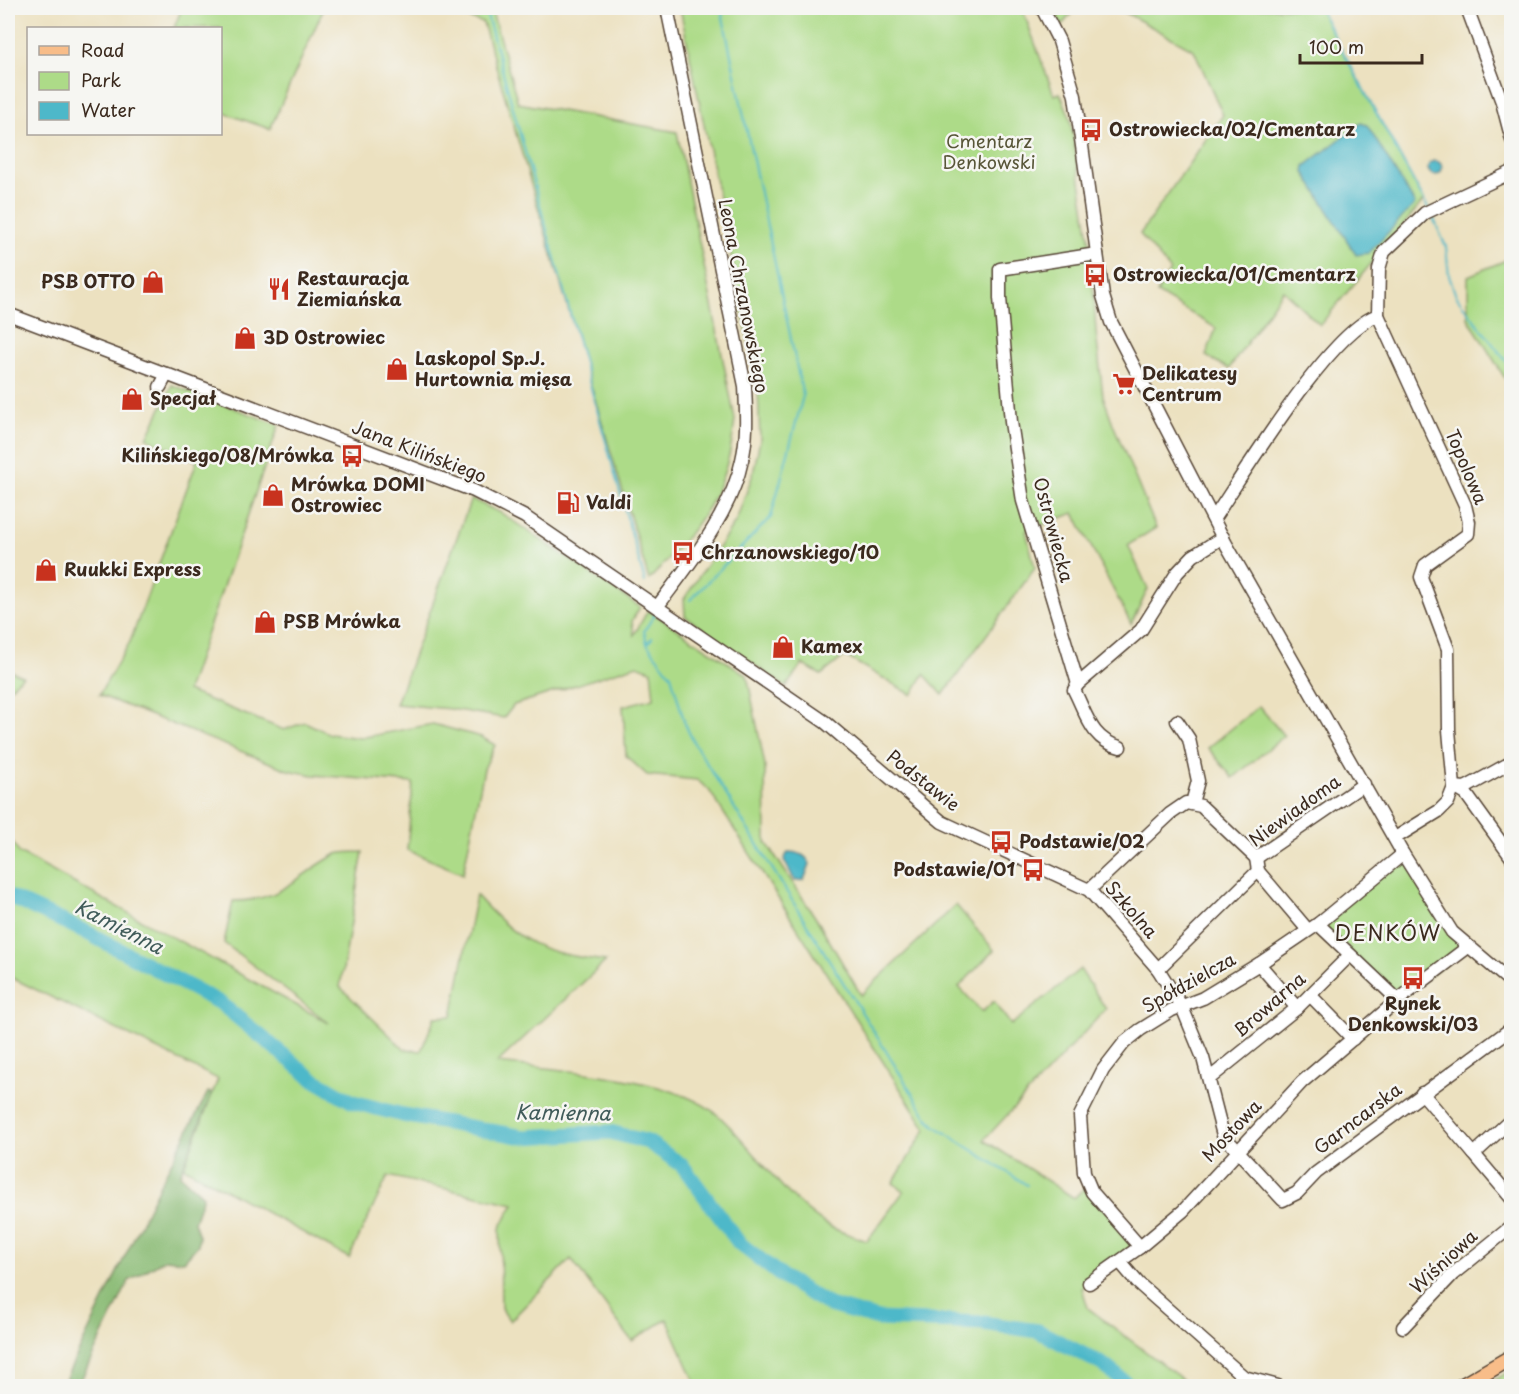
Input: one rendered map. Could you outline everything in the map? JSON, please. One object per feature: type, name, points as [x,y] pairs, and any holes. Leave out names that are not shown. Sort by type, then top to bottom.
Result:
[{"type":"main road","points":[[1462,1386],[1512,1357]]},
{"type":"street","name":"Leona Chrzanowskiego","points":[[657,607],[721,513],[742,461],[747,421],[745,386],[667,8]]},
{"type":"street","points":[[1042,8],[1059,41],[1075,96],[1103,296],[1112,322],[1223,537],[1403,854],[1452,932],[1512,983]]},
{"type":"street","points":[[1467,8],[1502,102],[1512,140]]},
{"type":"street","name":"Topolowa","points":[[1454,787],[1449,730],[1448,650],[1421,577],[1422,570],[1432,559],[1468,534],[1468,513],[1378,315],[1379,269],[1384,252],[1425,213],[1512,172]]},
{"type":"street","name":"Ostrowiecka","points":[[1078,684],[1023,501],[1010,411],[1000,298],[1000,269],[1097,254]]},
{"type":"street","name":"Jana Kilińskiego","points":[[8,314],[496,501],[563,541],[783,692]]},
{"type":"street","points":[[1214,518],[1262,445],[1327,357],[1367,319],[1378,315]]},
{"type":"street","points":[[160,387],[167,374]]},
{"type":"street","points":[[1120,747],[1108,744],[1097,736],[1074,690],[1078,684],[1141,630],[1168,585],[1193,556],[1223,537]]},
{"type":"street","name":"Podstawie","points":[[783,692],[825,722],[942,822],[1089,890]]},
{"type":"street","points":[[1177,721],[1189,739],[1198,781],[1192,793],[1192,803],[1207,811],[1256,858]]},
{"type":"street","points":[[1454,787],[1465,788],[1512,762]]},
{"type":"street","name":"Niewiadoma","points":[[1364,784],[1256,858],[1258,871],[1312,926],[1350,955],[1398,1000]]},
{"type":"street","points":[[1395,838],[1439,811],[1448,802],[1454,787]]},
{"type":"street","points":[[1454,787],[1466,794],[1512,858]]},
{"type":"street","name":"Szkolna","points":[[1182,1007],[1158,969],[1089,890],[1170,814],[1179,807],[1192,803]]},
{"type":"street","name":"Spółdzielcza","points":[[1140,1247],[1088,1184],[1083,1161],[1080,1116],[1103,1070],[1124,1043],[1156,1020],[1203,998],[1259,964],[1312,926],[1403,854]]},
{"type":"street","name":"Niewiadoma","points":[[1158,969],[1258,871]]},
{"type":"street","name":"Mostowa","points":[[1089,1282],[1140,1247],[1183,1211],[1302,1082],[1398,1000],[1468,947]]},
{"type":"street","name":"Browarna","points":[[1210,1077],[1297,1008],[1350,955]]},
{"type":"street","points":[[1259,964],[1297,1008]]},
{"type":"street","points":[[1310,995],[1353,1039]]},
{"type":"street","points":[[1182,1007],[1210,1077],[1216,1117],[1223,1135],[1236,1152]]},
{"type":"street","name":"Garncarska","points":[[1236,1152],[1277,1196],[1282,1200],[1288,1199],[1316,1173],[1512,1028]]},
{"type":"street","points":[[1422,1093],[1512,1199]]},
{"type":"street","points":[[1474,1154],[1512,1119]]},
{"type":"street","name":"Wiśniowa","points":[[1403,1327],[1453,1274],[1512,1226]]},
{"type":"street","points":[[1120,1262],[1138,1283],[1244,1377],[1278,1386]]},
{"type":"green space","points":[[182,8],[324,8],[270,129],[222,112],[222,27],[174,27]]},
{"type":"green space","points":[[439,8],[491,8],[518,103],[677,132],[735,419],[726,469],[708,508],[682,543],[649,580],[483,23]]},
{"type":"green space","name":"Cmentarz Denkowski","points":[[680,8],[1022,8],[1054,95],[1060,93],[1070,117],[1091,251],[1103,396],[1156,528],[1128,545],[1148,589],[1131,624],[1074,513],[1026,531],[1035,568],[943,695],[924,674],[912,695],[845,656],[821,675],[802,664],[786,687],[685,616],[684,599],[736,521],[753,474],[760,440],[758,388]]},
{"type":"green space","points":[[1051,8],[1076,8],[1062,25]]},
{"type":"green space","points":[[1117,8],[1319,8],[1424,200],[1320,325],[1283,290],[1229,369],[1206,356],[1216,328],[1157,293],[1170,270],[1140,234],[1223,115],[1194,50]]},
{"type":"green space","points":[[1511,258],[1511,388],[1468,318],[1468,276]]},
{"type":"green space","points":[[172,385],[279,425],[187,691],[284,730],[305,722],[330,734],[360,738],[433,724],[481,737],[495,745],[484,769],[463,874],[407,850],[413,783],[313,775],[288,770],[99,695],[130,642],[197,461],[147,438]]},
{"type":"green space","points":[[471,499],[501,513],[640,607],[632,621],[634,635],[648,610],[747,675],[765,766],[766,842],[819,923],[861,995],[956,905],[994,950],[959,987],[982,1012],[994,1001],[1011,1025],[1080,969],[1106,1009],[984,1140],[1074,1198],[1088,1184],[1140,1247],[1082,1288],[1088,1308],[1191,1386],[959,1386],[954,1384],[947,1386],[697,1386],[667,1319],[632,1341],[571,1259],[510,1321],[501,1308],[500,1228],[514,1204],[388,1176],[349,1258],[184,1167],[218,1079],[8,976],[8,835],[19,853],[329,1023],[224,943],[233,901],[265,897],[288,886],[335,855],[363,852],[340,987],[404,1049],[421,1051],[435,1017],[452,1016],[476,895],[506,925],[533,943],[564,954],[606,961],[497,1063],[614,1077],[675,1092],[700,1103],[720,1117],[733,1130],[783,1187],[810,1213],[830,1227],[867,1241],[904,1191],[893,1183],[926,1129],[709,790],[697,780],[647,775],[626,756],[623,706],[654,698],[651,670],[637,665],[514,705],[504,718],[451,709],[396,704]]},
{"type":"green space","points":[[8,670],[23,676],[8,690]]},
{"type":"green space","points":[[1259,706],[1284,736],[1233,778],[1208,748]]},
{"type":"green space","points":[[1403,854],[1468,947],[1398,1000],[1318,924]]},
{"type":"green space","points":[[208,1092],[212,1093],[180,1175],[203,1196],[194,1222],[199,1236],[198,1245],[184,1261],[165,1259],[129,1281],[78,1386],[62,1386],[158,1188]]},
{"type":"green space","points":[[1511,1370],[1511,1386],[1485,1386]]},
{"type":"water","points":[[1361,123],[1367,125],[1415,204],[1369,253],[1356,255],[1304,172],[1305,166]]},
{"type":"water","points":[[1435,161],[1440,163],[1442,168],[1440,173],[1435,175],[1430,173],[1428,168],[1430,163]]},
{"type":"water","points":[[788,852],[801,854],[810,864],[804,880],[795,881],[784,860]]},
{"type":"waterway","points":[[485,8],[645,582]]},
{"type":"waterway","points":[[690,600],[771,517],[803,396],[721,8]]},
{"type":"waterway","points":[[1319,8],[1428,208]]},
{"type":"waterway","points":[[1432,215],[1446,247],[1449,276],[1456,296],[1512,369]]},
{"type":"waterway","points":[[647,643],[644,631],[655,614]]},
{"type":"waterway","points":[[652,638],[647,644],[671,675],[685,724],[694,743],[927,1117],[935,1126],[1027,1185]]},
{"type":"waterway","name":"Kamienna","points":[[8,896],[84,931],[220,1003],[313,1079],[353,1102],[403,1115],[524,1137],[610,1132],[648,1142],[682,1165],[739,1243],[784,1278],[829,1305],[878,1319],[983,1323],[1038,1331],[1102,1364],[1130,1386]]},
{"type":"place","name":"Ostrowiecka/02/Cmentarz","points":[[1091,130]]},
{"type":"place","name":"Ostrowiecka/01/Cmentarz","points":[[1095,275]]},
{"type":"place","name":"PSB OTTO","points":[[153,282]]},
{"type":"place","name":"Restauracja Ziemiańska","points":[[279,289]]},
{"type":"place","name":"3D Ostrowiec","points":[[245,338]]},
{"type":"place","name":"Laskopol Sp.J. Hurtownia mięsa","points":[[397,369]]},
{"type":"place","name":"Delikatesy Centrum","points":[[1124,384]]},
{"type":"place","name":"Specjał","points":[[132,399]]},
{"type":"place","name":"Kilińskiego/08/Mrówka","points":[[352,456]]},
{"type":"place","name":"Mrówka DOMI Ostrowiec","points":[[273,495]]},
{"type":"place","name":"Valdi","points":[[568,503]]},
{"type":"place","name":"Chrzanowskiego/10","points":[[683,553]]},
{"type":"place","name":"Ruukki Express","points":[[46,570]]},
{"type":"place","name":"PSB Mrówka","points":[[265,622]]},
{"type":"place","name":"Kamex","points":[[783,647]]},
{"type":"place","name":"Podstawie/02","points":[[1001,842]]},
{"type":"place","name":"Podstawie/01","points":[[1033,870]]},
{"type":"place","name":"Rynek Denkowski/03","points":[[1413,978]]},
{"type":"district","name":"DENKÓW","points":[[1388,934]]}]
